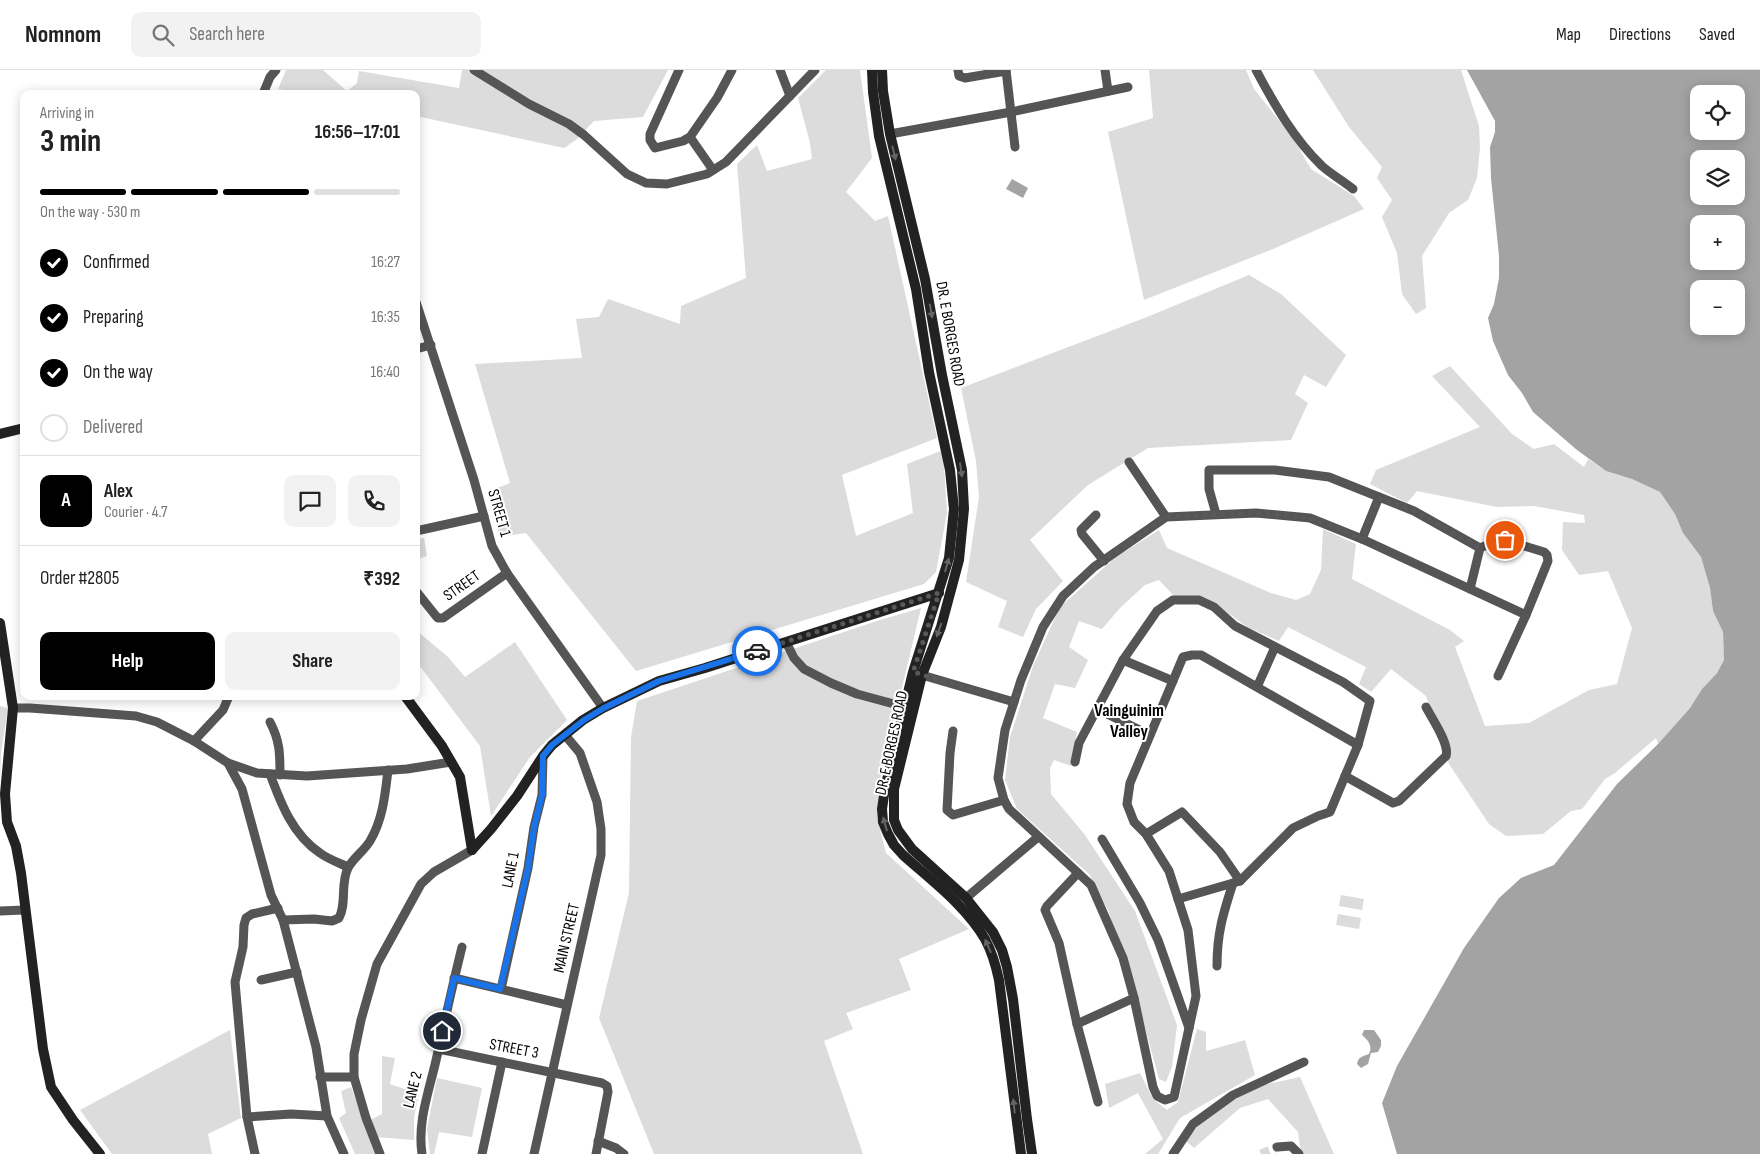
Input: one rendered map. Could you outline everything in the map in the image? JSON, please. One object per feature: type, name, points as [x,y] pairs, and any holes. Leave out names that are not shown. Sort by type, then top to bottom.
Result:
[{"type":"main road","name":"DR. E BORGES ROAD","points":[[872,70],[873,92],[880,136],[916,289],[929,372],[950,470],[954,509],[949,558],[917,674],[894,789],[894,820],[898,830],[912,849],[966,898],[994,932],[1002,950],[1012,999],[1032,1154]]},
{"type":"main road","name":"DR. E BORGES ROAD","points":[[882,70],[883,91],[890,134],[925,279],[942,375],[962,470],[964,509],[959,560],[941,627],[917,674],[904,707],[885,788],[882,809],[883,822],[894,845],[964,912],[985,939],[994,961],[1000,987],[1021,1154]]},
{"type":"main road","points":[[0,434],[20,429]]},
{"type":"main road","points":[[472,850],[517,796],[552,745],[584,720],[604,708],[659,681],[939,593]]},
{"type":"main road","points":[[0,629],[13,708],[5,794],[7,822],[18,855],[43,1049],[51,1087],[73,1120],[100,1154]]},
{"type":"main road","points":[[408,700],[442,746],[460,777],[472,850]]},
{"type":"street","points":[[265,90],[270,77],[276,70]]},
{"type":"street","points":[[474,70],[529,104],[569,124],[627,174],[646,183],[667,184],[707,174],[726,162],[814,70]]},
{"type":"street","points":[[679,70],[650,134],[650,140],[655,148],[683,141],[690,137],[717,98],[732,70]]},
{"type":"street","points":[[780,70],[790,96]]},
{"type":"street","points":[[958,70],[959,76],[966,78],[1006,70],[1015,147]]},
{"type":"street","points":[[1105,70],[1108,91]]},
{"type":"street","points":[[1256,70],[1289,127],[1322,166],[1353,189]]},
{"type":"street","points":[[890,134],[1011,112],[1128,87]]},
{"type":"street","points":[[690,137],[713,170]]},
{"type":"street","name":"STREET 1","points":[[420,313],[492,546],[507,573],[604,708]]},
{"type":"street","points":[[420,348],[431,345]]},
{"type":"street","points":[[1129,462],[1166,517]]},
{"type":"street","points":[[1216,514],[1209,489],[1209,470],[1274,470],[1329,477],[1414,511],[1480,548]]},
{"type":"street","points":[[1362,539],[1379,498]]},
{"type":"street","points":[[1358,745],[1201,655],[1183,657],[1130,783],[1127,804],[1134,822],[1146,834],[1169,871],[1188,930],[1196,996],[1174,1097],[1165,1100],[1157,1096],[1153,1087],[1134,998],[1123,958],[1091,885],[1009,809],[1004,800],[998,778],[1005,730],[1014,702],[1043,627],[1063,596],[1104,561],[1166,517],[1256,513],[1310,518],[1362,539],[1526,616]]},
{"type":"street","points":[[1096,515],[1081,530],[1082,534],[1104,561]]},
{"type":"street","points":[[420,529],[484,516]]},
{"type":"street","points":[[1480,548],[1498,540],[1505,540],[1544,552],[1547,555],[1548,561],[1526,616],[1498,676]]},
{"type":"street","points":[[1470,589],[1480,548]]},
{"type":"street","name":"STREET","points":[[420,596],[438,618],[443,618],[507,573]]},
{"type":"street","points":[[1075,762],[1080,743],[1124,660],[1157,611],[1173,600],[1199,600],[1214,607],[1235,626],[1344,682],[1370,701],[1358,745],[1330,812],[1292,828],[1237,882],[1219,927],[1217,966]]},
{"type":"street","points":[[786,642],[794,658],[804,669],[857,694],[904,707]]},
{"type":"street","points":[[1257,687],[1275,647]]},
{"type":"street","points":[[1124,660],[1173,681]]},
{"type":"street","points":[[917,674],[1014,702]]},
{"type":"street","points":[[194,741],[222,710],[227,700]]},
{"type":"street","points":[[1345,776],[1392,803],[1399,801],[1446,756],[1448,751],[1426,707]]},
{"type":"street","points":[[13,708],[136,716],[156,722],[194,741],[228,763],[257,773],[307,776],[406,769],[451,762]]},
{"type":"street","points":[[1097,709],[1150,735]]},
{"type":"street","points":[[270,722],[280,745],[275,775],[279,799],[294,827],[306,843],[321,855],[348,867]]},
{"type":"street","points":[[953,731],[947,810],[953,815],[1004,800]]},
{"type":"street","name":"MAIN STREET","points":[[534,1154],[601,855],[602,828],[597,802],[580,754],[565,735]]},
{"type":"street","name":"LANE 1","points":[[500,989],[528,868],[534,827],[542,795],[543,756]]},
{"type":"street","points":[[228,763],[242,789],[271,895],[283,920],[316,1047],[327,1116],[344,1154]]},
{"type":"street","points":[[283,920],[314,918],[332,921],[339,918],[342,912],[345,876],[348,867],[370,842],[384,806],[388,770]]},
{"type":"street","points":[[1146,834],[1182,812],[1220,852],[1237,882]]},
{"type":"street","points":[[966,898],[1038,837]]},
{"type":"street","points":[[1102,839],[1140,902],[1158,940],[1189,1028]]},
{"type":"street","points":[[380,1154],[366,1118],[354,1077],[354,1054],[361,1020],[377,964],[421,884],[434,872],[472,850]]},
{"type":"street","points":[[1078,873],[1044,910],[1059,943],[1077,1024],[1098,1102]]},
{"type":"street","points":[[1178,899],[1237,882]]},
{"type":"street","points":[[255,1154],[247,1116],[235,982],[246,918],[252,914],[278,908]]},
{"type":"street","points":[[0,911],[24,910]]},
{"type":"street","name":"LANE 2","points":[[422,1154],[420,1140],[422,1114],[462,947]]},
{"type":"street","points":[[261,980],[297,972]]},
{"type":"street","points":[[454,978],[567,1005]]},
{"type":"street","points":[[1077,1024],[1134,998]]},
{"type":"street","name":"STREET 3","points":[[439,1049],[602,1083],[607,1086],[608,1092],[598,1141]]},
{"type":"street","points":[[482,1154],[502,1062]]},
{"type":"street","points":[[1173,1154],[1193,1124],[1233,1095],[1304,1062]]},
{"type":"street","points":[[320,1077],[354,1077]]},
{"type":"street","points":[[247,1116],[291,1114],[327,1116]]},
{"type":"street","points":[[596,1154],[598,1141],[616,1148],[624,1154]]},
{"type":"street","points":[[1277,1146],[1291,1146],[1299,1154]]},
{"type":"shaded area","points":[[286,70],[323,70],[346,90],[283,90],[278,89]]},
{"type":"shaded area","points":[[462,70],[668,70],[643,117],[594,121],[576,140],[564,148],[420,117],[420,90],[348,90],[357,83],[359,71],[459,88]]},
{"type":"shaded area","points":[[826,70],[860,70],[872,158],[846,192],[875,221],[888,216],[937,438],[842,475],[856,536],[913,513],[907,464],[943,450],[947,513],[936,572],[924,584],[636,671],[526,533],[500,537],[487,492],[510,483],[475,364],[582,358],[576,319],[599,317],[608,299],[680,324],[681,306],[746,278],[737,164],[757,145],[767,171],[812,159],[810,143],[798,98]]},
{"type":"shaded area","points":[[1149,70],[1246,70],[1254,89],[1293,138],[1311,169],[1354,196],[1364,209],[1273,249],[1144,300],[1108,132],[1153,118]]},
{"type":"shaded area","points":[[1313,70],[1461,70],[1479,126],[1480,148],[1477,178],[1468,200],[1449,213],[1422,256],[1426,308],[1416,314],[1402,294],[1397,253],[1382,217],[1392,200],[1377,178],[1382,167],[1349,127]]},
{"type":"shaded area","points":[[1467,70],[1760,70],[1760,1154],[1397,1154],[1382,1103],[1397,1066],[1464,948],[1499,898],[1521,878],[1554,865],[1617,784],[1658,744],[1690,708],[1702,689],[1717,673],[1724,660],[1723,632],[1713,611],[1710,588],[1701,557],[1683,533],[1675,514],[1660,492],[1632,479],[1606,471],[1577,450],[1533,412],[1522,393],[1508,375],[1493,341],[1488,318],[1494,304],[1499,278],[1499,256],[1491,178],[1490,147],[1495,132],[1495,121]]},
{"type":"shaded area","points":[[1012,179],[1028,188],[1023,198],[1006,189]]},
{"type":"shaded area","points":[[1249,275],[1281,294],[1346,355],[1326,387],[1304,375],[1295,394],[1308,403],[1291,440],[1148,448],[1088,485],[1030,540],[1063,581],[1036,609],[1023,637],[998,627],[1007,601],[966,582],[979,497],[976,461],[961,388],[1147,317]]},
{"type":"shaded area","points":[[1450,366],[1512,434],[1534,449],[1554,444],[1584,467],[1588,459],[1606,471],[1632,479],[1660,492],[1675,514],[1683,533],[1701,557],[1710,588],[1713,611],[1723,632],[1724,660],[1717,673],[1702,689],[1690,708],[1658,744],[1656,738],[1615,773],[1605,779],[1582,809],[1571,811],[1543,834],[1506,836],[1489,824],[1449,764],[1426,696],[1391,669],[1371,692],[1359,684],[1366,667],[1288,627],[1279,641],[1247,627],[1219,606],[1174,596],[1159,580],[1145,585],[1120,608],[1102,629],[1079,621],[1069,647],[1088,660],[1075,688],[1055,684],[1043,718],[1077,732],[1071,766],[1054,760],[1050,768],[1051,794],[1085,835],[1135,911],[1177,1025],[1172,1067],[1166,1082],[1159,1079],[1143,1020],[1108,910],[1089,874],[1017,809],[1005,780],[1010,737],[1033,666],[1060,607],[1116,557],[1159,530],[1167,548],[1271,593],[1296,600],[1310,594],[1321,570],[1323,529],[1356,544],[1352,579],[1450,630],[1464,641],[1455,647],[1485,726],[1529,723],[1589,690],[1617,684],[1632,628],[1608,571],[1579,575],[1562,550],[1563,522],[1585,523],[1584,515],[1534,506],[1497,507],[1417,491],[1407,503],[1370,484],[1376,470],[1480,427],[1432,376]]},
{"type":"shaded area","points":[[420,538],[424,538],[427,556],[420,559]]},
{"type":"shaded area","points":[[921,608],[879,784],[877,817],[886,853],[969,929],[899,959],[911,990],[846,1013],[853,1029],[824,1041],[863,1154],[654,1154],[599,1018],[629,893],[631,737],[637,701]]},
{"type":"shaded area","points":[[420,633],[448,657],[465,677],[515,642],[567,720],[530,757],[491,816],[480,746],[420,666]]},
{"type":"shaded area","points":[[0,706],[8,708],[1,754],[0,783]]},
{"type":"shaded area","points":[[1341,895],[1364,899],[1362,910],[1339,906]]},
{"type":"shaded area","points":[[1338,914],[1361,918],[1359,929],[1336,925]]},
{"type":"shaded area","points":[[1197,1029],[1206,1032],[1206,1051],[1245,1040],[1255,1075],[1180,1118],[1158,1154],[1145,1154],[1163,1139],[1138,1093],[1109,1108],[1105,1084],[1140,1073],[1153,1099],[1167,1110],[1178,1102]]},
{"type":"shaded area","points":[[230,1030],[241,1118],[208,1134],[212,1154],[112,1154],[80,1110]]},
{"type":"shaded area","points":[[1364,1030],[1374,1030],[1381,1040],[1381,1046],[1378,1052],[1371,1053],[1368,1064],[1361,1068],[1357,1064],[1358,1060],[1369,1054],[1370,1048],[1368,1041],[1362,1035]]},
{"type":"shaded area","points":[[382,1056],[395,1058],[390,1084],[419,1094],[414,1117],[414,1140],[376,1137],[372,1119],[382,1114]]},
{"type":"shaded area","points":[[1300,1077],[1334,1154],[1301,1154],[1298,1132],[1268,1099],[1240,1108],[1194,1148],[1186,1141],[1207,1115],[1258,1086]]},
{"type":"shaded area","points":[[437,1078],[482,1088],[472,1137],[439,1132],[434,1154],[430,1154],[427,1129]]},
{"type":"shaded area","points":[[351,1087],[376,1154],[355,1154],[339,1118],[346,1113],[341,1091]]},
{"type":"tunnel","points":[[1261,1154],[1277,1147]]},
{"type":"way so far","points":[[757,651],[939,593],[913,672],[1014,702],[1043,627],[1063,596],[1094,567],[1166,517],[1256,513],[1310,518],[1362,539],[1379,498],[1414,511],[1480,548],[1498,540],[1505,540]]},
{"type":"district","name":"Vainguinim Valley","points":[[1129,720]]},
{"type":"route","points":[[442,1031],[454,978],[500,989],[528,868],[534,827],[542,795],[543,756],[552,745],[584,720],[604,708],[659,681],[757,651]]}]
